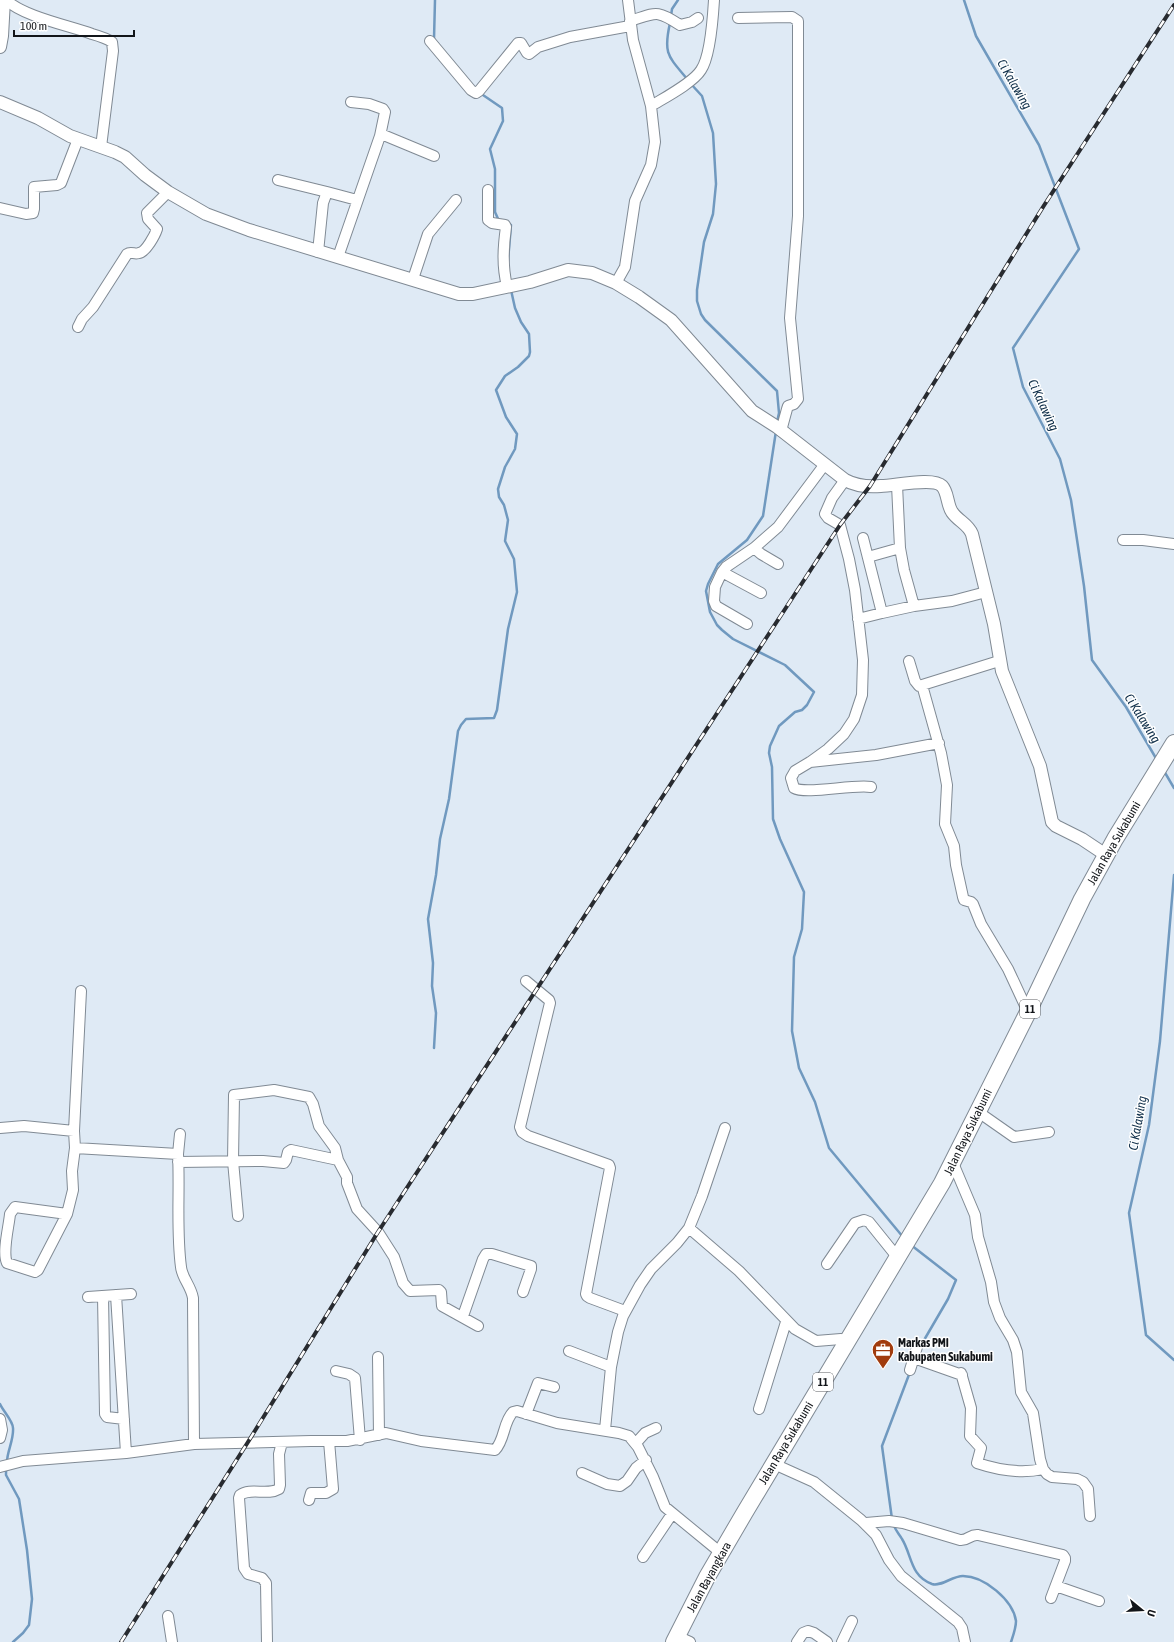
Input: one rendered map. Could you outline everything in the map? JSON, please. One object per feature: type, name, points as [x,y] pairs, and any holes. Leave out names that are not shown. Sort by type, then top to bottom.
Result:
[{"type":"highway","name":"Jalan Raya Sukabumi","points":[[745,1512],[910,1238],[952,1163],[1028,1012],[1082,899],[1106,855],[1173,746]]},
{"type":"highway","name":"Jalan Bayangkara","points":[[680,1640],[721,1553],[745,1512]]},
{"type":"street","points":[[0,47],[5,0],[30,14],[69,26],[112,42],[113,51],[101,147]]},
{"type":"street","points":[[616,283],[625,267],[635,201],[653,157],[655,142],[651,106],[630,23],[628,0]]},
{"type":"street","points":[[651,106],[680,88],[702,70],[708,50],[713,20],[714,0]]},
{"type":"street","points":[[430,41],[470,90],[476,93],[518,43],[521,43],[529,54],[538,47],[630,23],[656,13],[680,25],[692,22],[698,18]]},
{"type":"street","points":[[738,18],[792,17],[798,21],[798,216],[790,318],[798,399],[794,404],[788,406],[781,431]]},
{"type":"street","points":[[0,102],[31,115],[78,139],[115,152],[130,160],[142,172],[168,192],[209,216],[318,252],[465,295],[538,280],[558,272],[568,270],[592,273],[616,283],[671,320],[746,406],[845,480],[852,483],[870,486],[933,482],[942,486],[952,512],[970,530],[994,624],[999,661],[1008,689],[1040,766],[1052,822],[1060,829],[1082,839],[1106,855]]},
{"type":"street","points":[[338,257],[381,134],[385,112],[383,109],[369,104],[351,102]]},
{"type":"street","points":[[381,134],[434,156]]},
{"type":"street","points":[[0,208],[26,214],[33,213],[34,187],[58,185],[61,183],[78,139]]},
{"type":"street","points":[[278,180],[357,200]]},
{"type":"street","points":[[488,190],[488,220],[492,223],[505,225],[506,228],[503,251],[503,269],[509,286]]},
{"type":"street","points":[[78,327],[82,319],[93,307],[126,254],[130,252],[138,254],[142,252],[154,237],[157,229],[148,219],[147,214],[168,192]]},
{"type":"street","points":[[318,252],[323,203],[327,192]]},
{"type":"street","points":[[413,279],[428,234],[456,200]]},
{"type":"street","points":[[747,624],[716,606],[714,601],[715,587],[722,572],[726,567],[754,548],[784,520],[825,464]]},
{"type":"street","points":[[845,480],[832,498],[825,514],[828,518],[840,525],[853,572],[863,671],[862,695],[854,719],[840,738],[810,762],[800,767],[792,774],[791,778],[796,790],[820,790],[862,785],[871,787]]},
{"type":"street","points":[[896,485],[900,548],[904,570],[914,606]]},
{"type":"street","points":[[863,538],[882,614]]},
{"type":"street","points":[[1123,540],[1143,540],[1174,544]]},
{"type":"street","points":[[754,548],[778,564]]},
{"type":"street","points":[[868,557],[900,548]]},
{"type":"street","points":[[722,572],[761,593]]},
{"type":"street","points":[[858,619],[914,606],[952,601],[986,592]]},
{"type":"street","points":[[909,661],[916,684],[922,686],[999,661]]},
{"type":"street","points":[[922,686],[939,743],[947,786],[945,824],[954,846],[956,865],[963,897],[964,900],[973,904],[981,924],[1008,969],[1028,1012]]},
{"type":"street","points":[[810,762],[845,759],[939,743]]},
{"type":"street","points":[[526,981],[550,1001],[520,1127],[521,1130],[528,1136],[609,1165],[610,1168],[586,1296],[625,1311]]},
{"type":"street","points":[[66,1214],[15,1207],[12,1209],[10,1214],[5,1257],[7,1263],[35,1272],[36,1271],[66,1214],[73,1190],[72,1171],[75,1148],[74,1131],[81,992]]},
{"type":"street","points":[[238,1216],[234,1161],[234,1095],[274,1090],[305,1096],[312,1100],[318,1126],[335,1148],[338,1160],[347,1177],[347,1183],[358,1209],[378,1232],[394,1257],[407,1290],[439,1290],[441,1292],[442,1306],[463,1316],[478,1326]]},
{"type":"street","points":[[977,1114],[984,1116],[1014,1137],[1050,1132]]},
{"type":"street","points":[[0,1128],[24,1126],[74,1131]]},
{"type":"street","points":[[605,1430],[611,1367],[618,1332],[625,1311],[634,1292],[651,1269],[677,1243],[689,1228],[702,1196],[724,1128]]},
{"type":"street","points":[[180,1134],[178,1158],[180,1266],[193,1298],[194,1444]]},
{"type":"street","points":[[75,1148],[178,1158],[234,1161],[263,1160],[284,1163],[288,1152],[291,1150],[338,1160]]},
{"type":"street","points":[[952,1163],[975,1215],[978,1237],[991,1282],[994,1302],[1000,1318],[1013,1340],[1017,1352],[1021,1392],[1033,1414],[1043,1469],[1052,1477],[1077,1479],[1083,1482],[1088,1489],[1090,1516]]},
{"type":"street","points":[[827,1264],[855,1223],[864,1220],[869,1222],[899,1255]]},
{"type":"street","points":[[689,1228],[758,1289],[786,1322],[795,1329],[816,1341],[841,1339],[848,1341]]},
{"type":"street","points":[[463,1316],[486,1254],[492,1254],[531,1266],[532,1269],[523,1292]]},
{"type":"street","points":[[88,1297],[131,1294]]},
{"type":"street","points":[[116,1295],[126,1453]]},
{"type":"street","points":[[103,1296],[105,1414],[107,1417],[124,1419]]},
{"type":"street","points":[[759,1409],[786,1322]]},
{"type":"street","points":[[910,1370],[917,1347]]},
{"type":"street","points":[[569,1351],[611,1367]]},
{"type":"street","points":[[378,1357],[379,1435]]},
{"type":"street","points":[[914,1358],[962,1374],[971,1408],[970,1436],[981,1448],[977,1463],[1016,1471],[1031,1472],[1043,1469]]},
{"type":"street","points":[[336,1371],[349,1374],[355,1378],[360,1440]]},
{"type":"street","points":[[526,1414],[538,1383],[554,1388]]},
{"type":"street","points":[[0,1467],[34,1460],[126,1453],[194,1444],[360,1440],[390,1434],[427,1442],[495,1450],[499,1444],[511,1414],[515,1411],[557,1423],[626,1434],[636,1443],[646,1460],[663,1504],[672,1514],[721,1553]]},
{"type":"street","points":[[0,1419],[2,1430],[0,1438]]},
{"type":"street","points":[[636,1443],[645,1433],[656,1428]]},
{"type":"street","points":[[309,1500],[311,1493],[326,1493],[333,1488],[329,1441]]},
{"type":"street","points":[[267,1642],[266,1582],[262,1578],[248,1574],[244,1568],[239,1498],[240,1494],[245,1492],[271,1492],[279,1489],[279,1454],[282,1442]]},
{"type":"street","points":[[582,1473],[606,1484],[620,1486],[627,1481],[636,1468],[646,1460]]},
{"type":"street","points":[[774,1464],[814,1482],[866,1523],[876,1535],[901,1576],[958,1622],[965,1634],[965,1642]]},
{"type":"street","points":[[643,1557],[672,1514]]},
{"type":"street","points":[[866,1523],[889,1521],[903,1523],[960,1540],[966,1540],[972,1535],[978,1535],[1063,1555],[1065,1556],[1065,1561],[1051,1598]]},
{"type":"street","points":[[1056,1586],[1099,1601]]},
{"type":"street","points":[[168,1616],[172,1642]]},
{"type":"street","points":[[842,1642],[852,1621]]},
{"type":"street","points":[[797,1642],[801,1635],[808,1631],[814,1633],[827,1642]]},
{"type":"waterway","points":[[434,39],[435,0]]},
{"type":"waterway","points":[[671,16],[672,9],[678,0]]},
{"type":"waterway","name":"Ci Kalawing","points":[[964,0],[976,36],[1039,145],[1079,249],[1013,348],[1023,387],[1060,459],[1071,500],[1084,586],[1092,660],[1126,707],[1157,760]]},
{"type":"waterway","points":[[670,23],[667,48],[672,60],[688,80]]},
{"type":"waterway","points":[[691,84],[702,96],[713,133],[716,184],[713,214],[704,242],[697,290],[697,301],[701,314],[705,320],[777,391],[779,413],[777,422]]},
{"type":"waterway","points":[[480,93],[502,108],[503,121],[490,149],[495,169],[495,212],[499,221]]},
{"type":"waterway","points":[[508,224],[511,225],[508,261]]},
{"type":"waterway","points":[[434,1048],[436,1013],[432,986],[433,963],[428,919],[436,875],[440,839],[449,799],[458,731],[466,719],[494,718],[497,710],[508,629],[517,592],[514,559],[505,541],[508,520],[504,505],[499,497],[498,489],[505,467],[515,449],[517,434],[506,417],[496,390],[505,376],[518,367],[529,356],[530,352],[529,334],[521,322],[515,308],[511,290]]},
{"type":"waterway","points":[[776,431],[763,516],[747,540],[718,564],[706,591],[710,612],[717,625],[722,630],[733,639],[785,665],[814,692],[807,705],[802,710],[795,712],[779,726],[770,746],[769,753],[772,767],[773,819],[780,839],[804,892],[802,929],[794,957],[792,1031],[799,1068],[815,1102],[829,1148],[903,1237]]},
{"type":"waterway","name":"Ci Kalawing","points":[[1164,771],[1174,788]]},
{"type":"waterway","name":"Ci Kalawing","points":[[1174,875],[1160,1041],[1149,1125],[1129,1213],[1146,1335],[1174,1360]]},
{"type":"waterway","points":[[911,1245],[956,1280],[948,1299],[920,1347]]},
{"type":"waterway","points":[[892,1519],[882,1446],[910,1372]]},
{"type":"waterway","points":[[0,1404],[13,1425],[7,1462]]},
{"type":"waterway","points":[[6,1467],[6,1475],[19,1499],[27,1550],[32,1599],[29,1625],[13,1642]]},
{"type":"waterway","points":[[893,1523],[919,1576],[935,1585],[959,1576],[971,1577],[988,1585],[1003,1598],[1014,1613],[1016,1621],[1011,1642]]},
{"type":"railway","points":[[121,1642],[248,1442],[378,1232],[840,525],[870,486],[1043,207],[1174,5]]},
{"type":"place","name":"Markas PMI Kabupaten Sukabumi","points":[[883,1370]]}]
